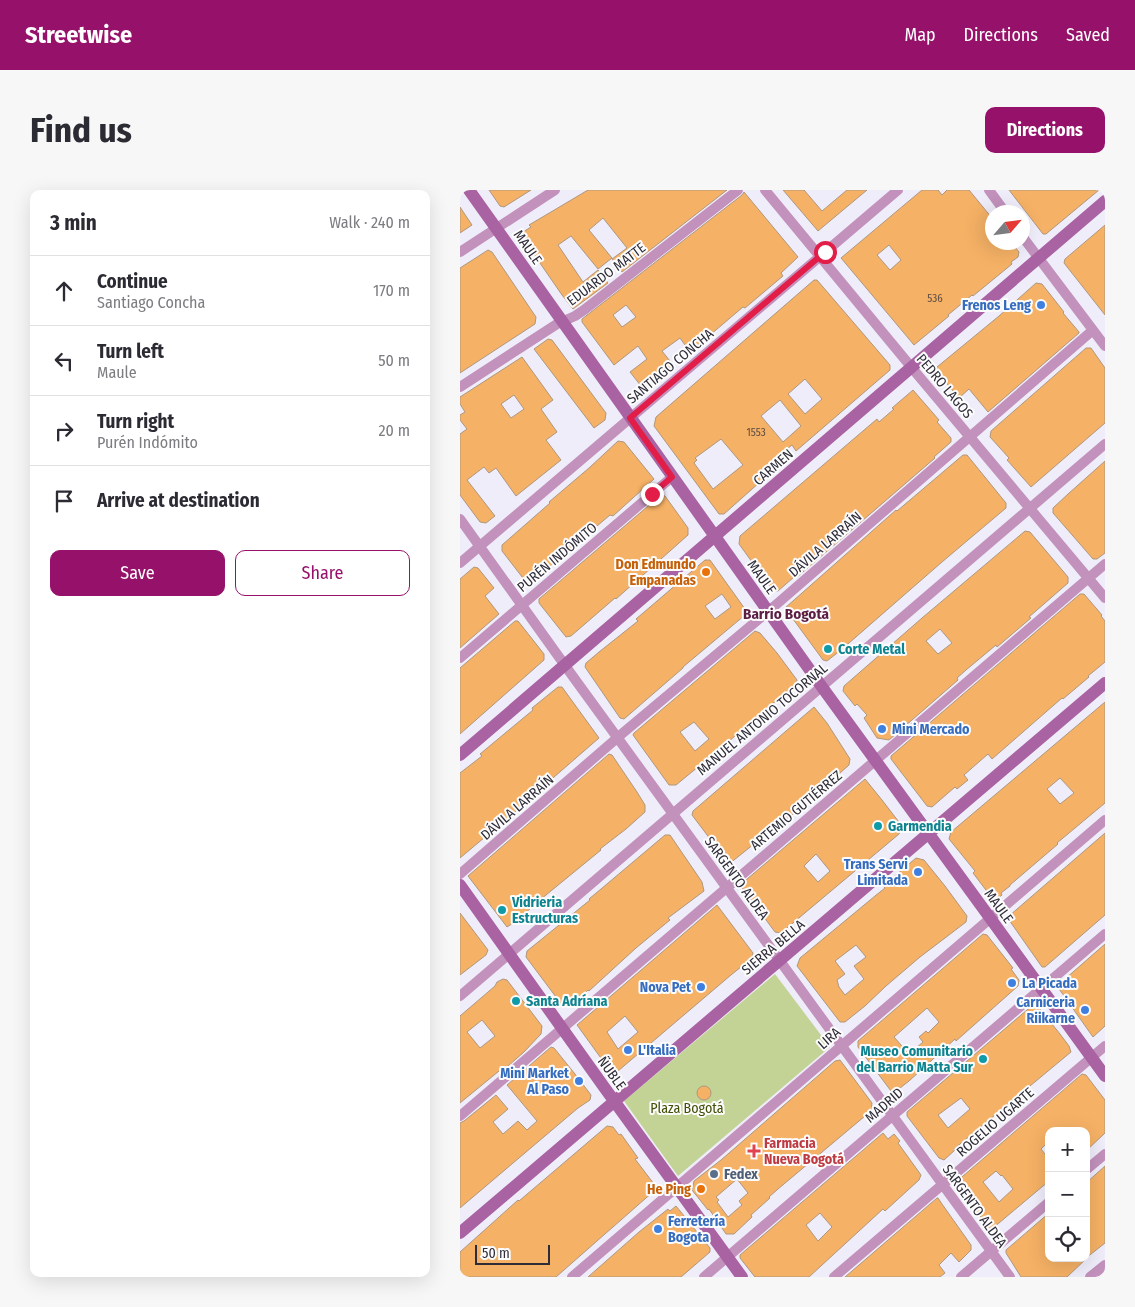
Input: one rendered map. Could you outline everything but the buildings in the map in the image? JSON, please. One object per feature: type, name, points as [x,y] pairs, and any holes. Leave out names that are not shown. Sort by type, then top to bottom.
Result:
[{"type":"main road","name":"MAULE","points":[[469,190],[714,537],[1105,1076]]},
{"type":"main road","name":"CARMEN","points":[[460,755],[1105,201]]},
{"type":"main road","name":"SIERRA BELLA","points":[[460,1233],[1105,683]]},
{"type":"main road","name":"ÑUBLE","points":[[460,885],[742,1277]]},
{"type":"street","points":[[460,252],[555,190]]},
{"type":"street","name":"EDUARDO MATTE","points":[[460,386],[563,321],[584,310],[738,190]]},
{"type":"street","name":"PEDRO LAGOS","points":[[765,190],[1105,598]]},
{"type":"street","name":"SANTIAGO CONCHA","points":[[460,563],[898,190]]},
{"type":"street","points":[[989,190],[1000,205]]},
{"type":"street","points":[[1030,246],[1105,346]]},
{"type":"street","name":"DÁVILA LARRAÍN","points":[[460,874],[1093,330]]},
{"type":"street","name":"MANUEL ANTONIO TOCORNAL","points":[[460,996],[1105,444]]},
{"type":"street","name":"PURÉN INDÓMITO","points":[[460,658],[672,477]]},
{"type":"street","name":"SARGENTO ALDEA","points":[[460,519],[1010,1277]]},
{"type":"street","name":"ARTEMIO GUTIÉRREZ","points":[[460,1116],[1105,564]]},
{"type":"street","name":"LIRA","points":[[572,1277],[1105,820]]},
{"type":"street","name":"MADRID","points":[[704,1277],[1105,934]]},
{"type":"street","name":"ROGELIO UGARTE","points":[[834,1277],[1105,1046]]},
{"type":"street","points":[[1090,1167],[1105,1154]]},
{"type":"street","points":[[961,1277],[1045,1205]]},
{"type":"street","points":[[1090,1277],[1105,1264]]},
{"type":"green space","name":"Plaza Bogotá","points":[[775,974],[830,1047],[678,1176],[624,1101]]},
{"type":"place","name":"Frenos Leng","points":[[1041,305]]},
{"type":"place","name":"Don Edmundo Empanadas","points":[[706,572]]},
{"type":"place","name":"Corte Metal","points":[[828,649]]},
{"type":"place","name":"Mini Mercado","points":[[882,729]]},
{"type":"place","name":"Garmendia","points":[[878,826]]},
{"type":"place","name":"Trans Servi Limitada","points":[[918,872]]},
{"type":"place","name":"Vidrieria Estructuras","points":[[502,910]]},
{"type":"place","name":"La Picada","points":[[1012,983]]},
{"type":"place","name":"Nova Pet","points":[[701,987]]},
{"type":"place","name":"Santa Adríana","points":[[516,1001]]},
{"type":"place","name":"Carniceria Riikarne","points":[[1085,1010]]},
{"type":"place","name":"L'Italia","points":[[628,1050]]},
{"type":"place","name":"Museo Comunitario del Barrio Matta Sur","points":[[983,1059]]},
{"type":"place","name":"Mini Market Al Paso","points":[[579,1081]]},
{"type":"place","name":"Farmacia Nueva Bogotá","points":[[754,1151]]},
{"type":"place","name":"Fedex","points":[[714,1174]]},
{"type":"place","name":"He Ping","points":[[701,1189]]},
{"type":"place","name":"Ferretería Bogota","points":[[658,1229]]},
{"type":"district","name":"Barrio Bogotá","points":[[786,614]]},
{"type":"route","points":[[652,494],[672,477],[630,418],[825,252]]}]
